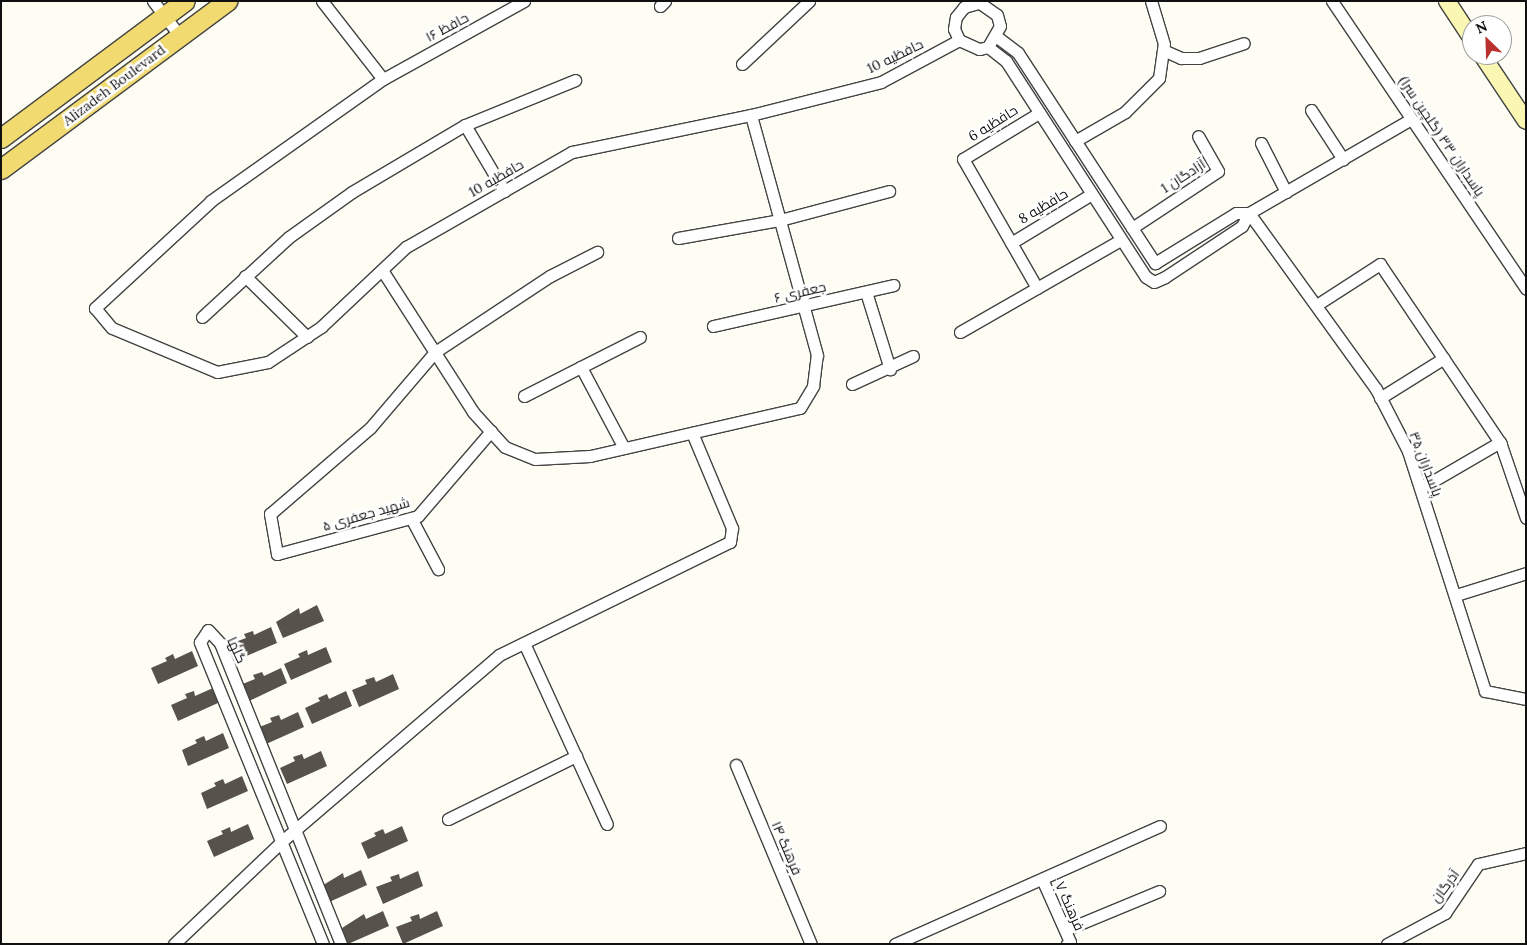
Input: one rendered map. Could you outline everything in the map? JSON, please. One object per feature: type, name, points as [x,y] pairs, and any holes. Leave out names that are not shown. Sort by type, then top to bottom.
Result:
[{"type":"main road","name":"Alizadeh Boulevard","points":[[1,138],[185,1]]},
{"type":"main road","name":"Alizadeh Boulevard","points":[[1,169],[227,1]]},
{"type":"street","points":[[153,1],[180,36]]},
{"type":"street","points":[[322,1],[383,79]]},
{"type":"street","name":"حافظ ۱۶","points":[[95,308],[211,201],[383,79],[524,1]]},
{"type":"street","points":[[742,64],[809,1]]},
{"type":"street","points":[[1075,141],[1125,112],[1159,78],[1163,50],[1151,1]]},
{"type":"street","name":"پاسداران ۳۳ (گلچین سرا)","points":[[1332,1],[1526,289]]},
{"type":"street","points":[[1447,1],[1462,24]]},
{"type":"street","points":[[988,47],[997,37],[997,15],[977,2],[962,4],[956,17],[959,40],[968,47],[988,47],[1006,61],[1119,241],[1146,278],[1154,282],[1242,226],[1249,213]]},
{"type":"street","points":[[997,37],[1018,53],[1155,262],[1236,213],[1249,213],[1412,119]]},
{"type":"street","name":"حافظیه 10","points":[[95,308],[112,328],[216,372],[268,362],[307,337],[406,247],[572,152],[751,115],[881,82],[959,40]]},
{"type":"street","points":[[1163,50],[1182,58],[1199,58],[1244,43]]},
{"type":"street","points":[[1489,65],[1526,121]]},
{"type":"street","points":[[202,317],[289,236],[352,192],[465,125],[575,80]]},
{"type":"street","points":[[1311,110],[1343,159]]},
{"type":"street","name":"حافظیه 6","points":[[1011,243],[963,160],[1039,113]]},
{"type":"street","points":[[382,270],[435,352],[491,431],[505,447],[535,459],[590,456],[800,408],[813,386],[817,355],[751,115]]},
{"type":"street","points":[[465,125],[504,191]]},
{"type":"street","name":"آزادگان 1","points":[[1132,228],[1218,171],[1198,136]]},
{"type":"street","points":[[1261,143],[1286,192]]},
{"type":"street","points":[[678,238],[780,220],[889,191]]},
{"type":"street","name":"حافظیه 8","points":[[1011,243],[1090,195]]},
{"type":"street","name":"پاسداران ۳۵","points":[[1249,213],[1318,304],[1380,398],[1408,451],[1456,595],[1485,691],[1526,699]]},
{"type":"street","points":[[960,332],[1119,241]]},
{"type":"street","points":[[1011,243],[1037,288]]},
{"type":"street","points":[[435,352],[550,276],[597,252]]},
{"type":"street","points":[[1318,304],[1380,264],[1500,443],[1526,518]]},
{"type":"street","points":[[245,276],[307,337]]},
{"type":"street","name":"جعفری ۶","points":[[713,326],[804,307],[893,285]]},
{"type":"street","points":[[866,292],[890,369]]},
{"type":"street","points":[[524,396],[640,337]]},
{"type":"street","name":"شهید جعفری ۵","points":[[435,352],[370,428],[287,497],[270,514],[276,554],[418,516],[491,431]]},
{"type":"street","points":[[852,384],[890,369],[913,356]]},
{"type":"street","points":[[1380,398],[1444,358]]},
{"type":"street","points":[[581,367],[624,448]]},
{"type":"street","points":[[174,944],[281,842],[500,656],[730,542],[732,528],[692,433]]},
{"type":"street","points":[[1420,488],[1500,443]]},
{"type":"street","points":[[411,518],[438,569]]},
{"type":"street","points":[[1456,595],[1526,573]]},
{"type":"street","name":"گلها","points":[[323,944],[200,642],[208,630],[220,643],[341,944]]},
{"type":"street","points":[[524,643],[607,824]]},
{"type":"street","points":[[448,820],[576,756]]},
{"type":"street","name":"فرهنگ ۱۴","points":[[736,765],[811,944]]},
{"type":"street","points":[[895,944],[1160,826]]},
{"type":"street","name":"آذرگان","points":[[1387,944],[1445,913],[1478,864],[1526,853]]},
{"type":"street","name":"فرهنگ ۷","points":[[1042,879],[1070,942],[1066,944]]},
{"type":"street","points":[[1064,930],[1159,891]]},
{"type":"building","points":[[317,605],[324,621],[283,638],[276,622],[299,608],[300,614]]},
{"type":"building","points":[[271,627],[277,643],[237,660],[230,644],[246,638],[244,634],[253,631],[254,635]]},
{"type":"building","points":[[326,647],[332,662],[291,680],[284,664],[300,657],[298,654],[307,650],[308,655]]},
{"type":"building","points":[[192,651],[198,666],[158,684],[151,668],[167,661],[165,658],[173,654],[175,659]]},
{"type":"building","points":[[281,668],[287,683],[247,702],[240,685],[255,679],[253,675],[262,672],[264,676]]},
{"type":"building","points":[[393,674],[399,689],[359,707],[352,690],[367,684],[365,680],[374,677],[376,682]]},
{"type":"building","points":[[213,688],[218,703],[178,721],[171,705],[187,698],[185,694],[194,691],[195,696]]},
{"type":"building","points":[[346,691],[352,706],[312,724],[305,708],[320,701],[318,698],[327,694],[329,699]]},
{"type":"building","points":[[298,712],[304,727],[264,745],[257,728],[272,722],[270,718],[279,715],[281,720]]},
{"type":"building","points":[[223,733],[229,748],[188,766],[182,750],[197,743],[195,740],[204,736],[206,741]]},
{"type":"building","points":[[321,751],[327,766],[287,784],[280,768],[295,761],[293,757],[302,754],[304,759]]},
{"type":"building","points":[[242,776],[248,791],[207,809],[201,793],[216,786],[214,783],[223,779],[225,784]]},
{"type":"building","points":[[248,824],[254,839],[214,857],[207,841],[223,834],[221,831],[230,827],[231,832]]},
{"type":"building","points":[[402,826],[408,841],[368,859],[361,843],[376,836],[374,833],[383,829],[385,834]]},
{"type":"building","points":[[361,870],[367,885],[327,903],[320,887],[343,873],[344,878]]},
{"type":"building","points":[[418,871],[423,886],[383,904],[376,887],[392,881],[390,877],[399,874],[400,879]]},
{"type":"building","points":[[383,911],[389,926],[348,944],[342,928],[364,914],[366,919]]},
{"type":"building","points":[[437,911],[443,926],[403,944],[396,927],[412,921],[410,917],[419,914],[420,919]]}]
